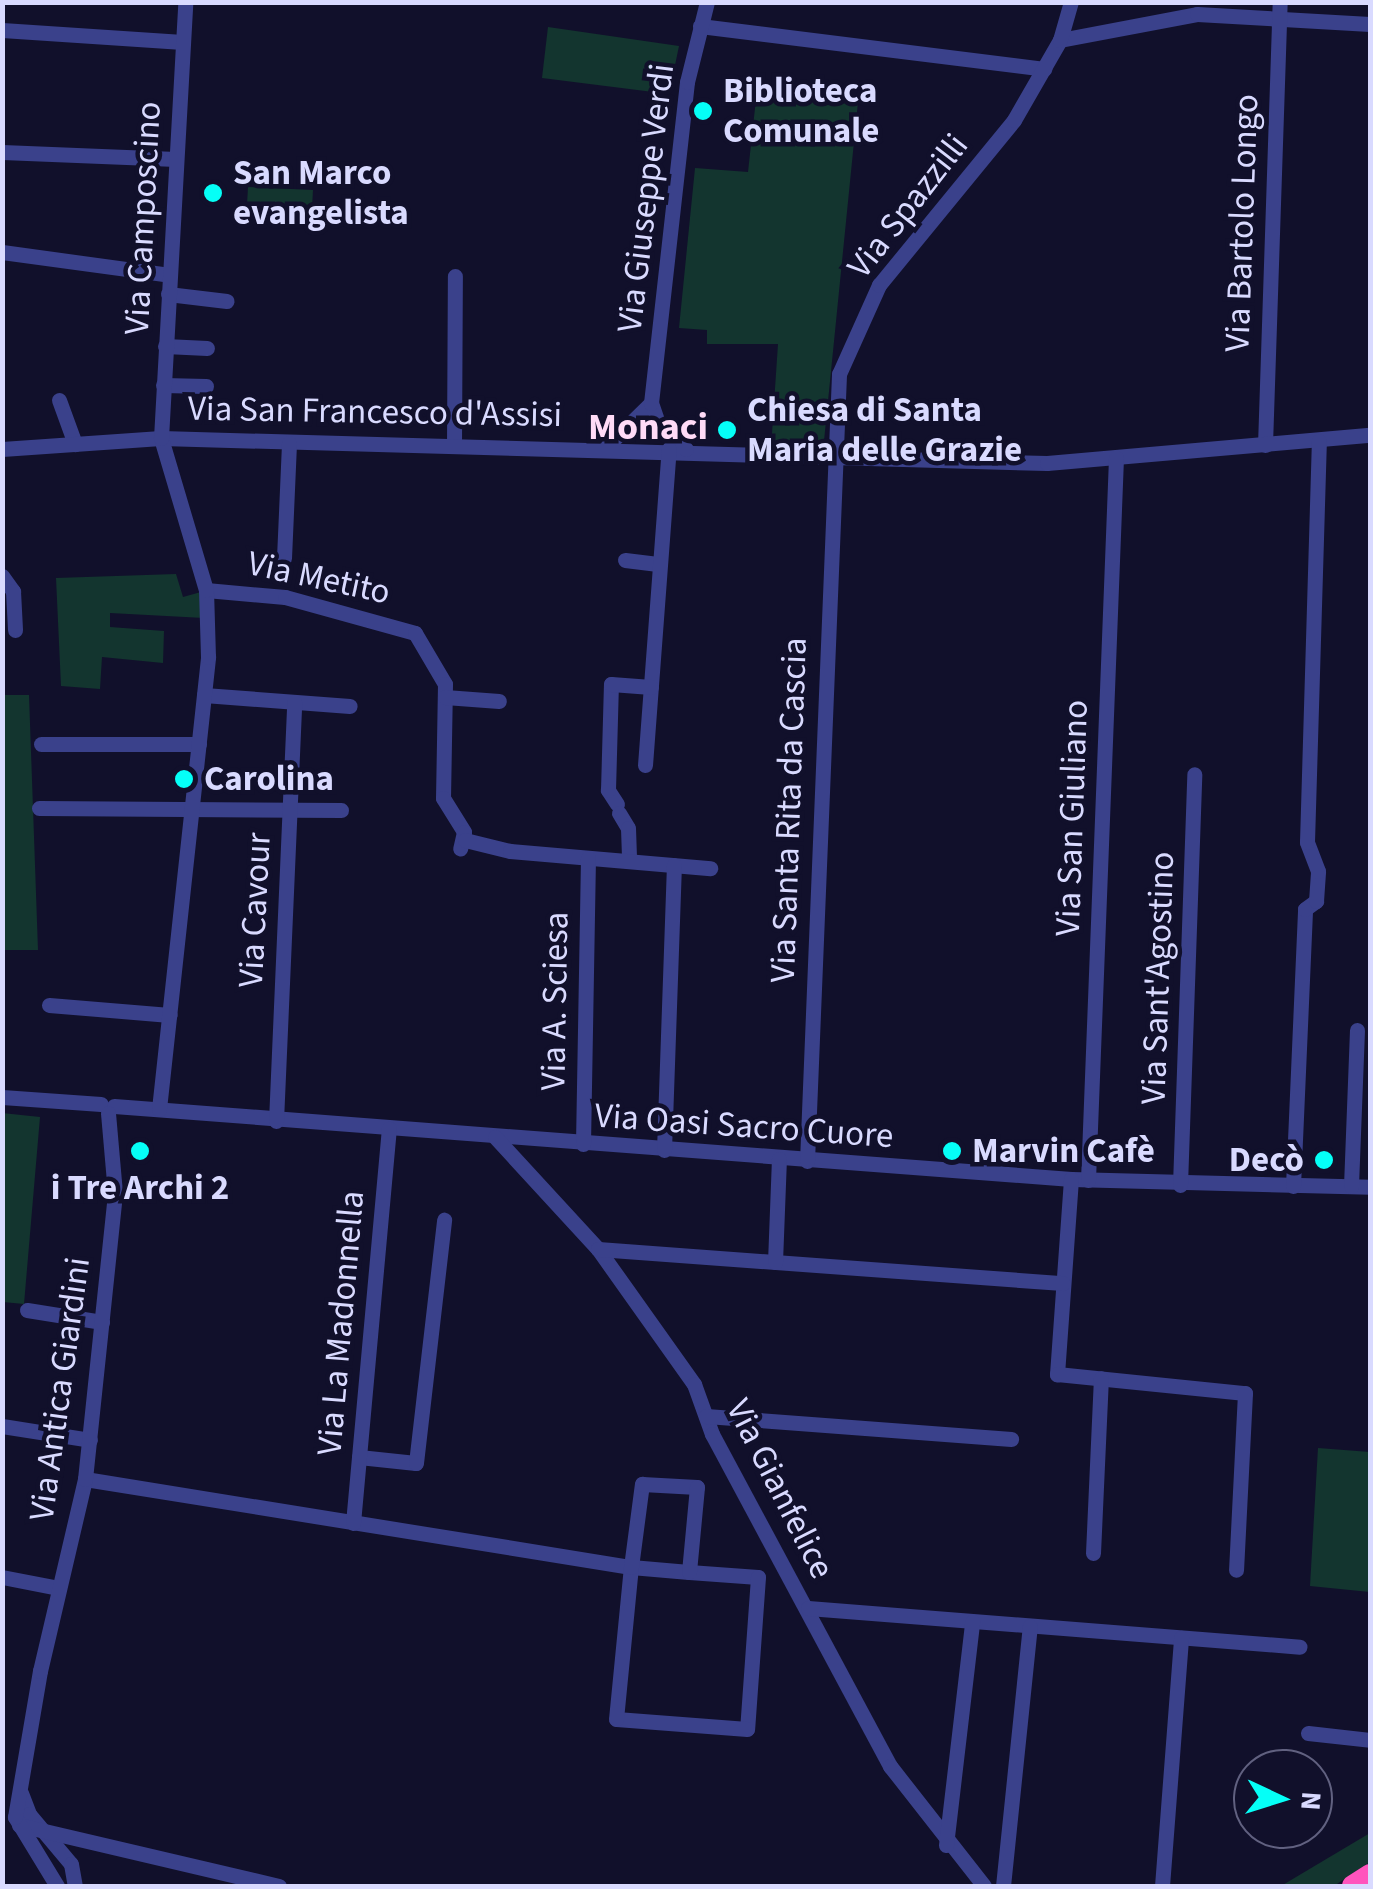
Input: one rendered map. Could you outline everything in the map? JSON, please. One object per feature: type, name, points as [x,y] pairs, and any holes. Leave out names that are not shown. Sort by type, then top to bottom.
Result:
[{"type":"highway","points":[[1354,1886],[1370,1875]]},
{"type":"street","name":"Via Camposcino","points":[[161,438],[185,2]]},
{"type":"street","name":"Via Giuseppe Verdi","points":[[648,447],[686,82],[707,2]]},
{"type":"street","name":"Via Spazzilli","points":[[832,461],[839,374],[864,314],[880,285],[1014,120],[1060,40],[1072,2]]},
{"type":"street","name":"Via Bartolo Longo","points":[[1265,445],[1280,2]]},
{"type":"street","points":[[1060,40],[1198,14],[1370,24]]},
{"type":"street","points":[[700,26],[1044,68]]},
{"type":"street","points":[[2,30],[183,42]]},
{"type":"street","points":[[2,152],[176,159]]},
{"type":"street","points":[[2,252],[169,275]]},
{"type":"street","points":[[454,276],[454,446]]},
{"type":"street","points":[[168,294],[227,301]]},
{"type":"street","points":[[165,346],[207,348]]},
{"type":"street","points":[[163,385],[206,386]]},
{"type":"street","points":[[59,400],[75,444]]},
{"type":"street","points":[[603,447],[650,412],[688,450]]},
{"type":"street","name":"Via San Francesco d'Assisi","points":[[2,449],[161,438],[648,447],[832,461],[1116,458],[1370,435]]},
{"type":"street","name":"Via Metito","points":[[161,438],[206,590],[285,597],[399,626],[429,647],[445,696],[443,798],[463,844],[710,868]]},
{"type":"street","points":[[1293,1186],[1306,909],[1316,902],[1318,871],[1307,842],[1319,441]]},
{"type":"street","points":[[284,558],[289,443]]},
{"type":"street","points":[[645,765],[669,448]]},
{"type":"street","name":"Via San Giuliano","points":[[1088,1180],[1116,458]]},
{"type":"street","name":"Via Santa Rita da Cascia","points":[[807,1161],[832,461]]},
{"type":"street","points":[[625,560],[660,564]]},
{"type":"street","points":[[2,576],[13,591],[16,630]]},
{"type":"street","points":[[159,1109],[204,695],[206,590]]},
{"type":"street","points":[[628,862],[628,828],[608,790],[611,684],[651,687]]},
{"type":"street","points":[[204,695],[350,706]]},
{"type":"street","points":[[445,696],[499,701]]},
{"type":"street","name":"Via Cavour","points":[[276,1121],[294,702]]},
{"type":"street","points":[[41,744],[199,744]]},
{"type":"street","name":"Via Sant'Agostino","points":[[1180,1185],[1194,774]]},
{"type":"street","points":[[39,808],[341,810]]},
{"type":"street","name":"Via A. Sciesa","points":[[583,1144],[588,858]]},
{"type":"street","points":[[664,1150],[674,866]]},
{"type":"street","points":[[50,1005],[170,1015]]},
{"type":"street","points":[[1351,1186],[1357,1030]]},
{"type":"street","name":"Via Oasi Sacro Cuore","points":[[2,1097],[1071,1179],[1180,1185],[1370,1186]]},
{"type":"street","name":"Via Antica Giardini","points":[[12,1819],[58,1588],[85,1480],[115,1193],[108,1108]]},
{"type":"street","name":"Via La Madonnella","points":[[353,1522],[389,1129]]},
{"type":"street","name":"Via Gianfelice","points":[[495,1137],[598,1248],[694,1384],[706,1416],[890,1766],[946,1845],[984,1886]]},
{"type":"street","points":[[775,1262],[779,1159]]},
{"type":"street","points":[[1071,1179],[1057,1374],[1246,1393],[1236,1570]]},
{"type":"street","points":[[359,1457],[416,1463],[444,1220]]},
{"type":"street","points":[[598,1248],[1063,1283]]},
{"type":"street","points":[[27,1310],[102,1322]]},
{"type":"street","points":[[1093,1553],[1101,1378]]},
{"type":"street","points":[[706,1416],[1011,1439]]},
{"type":"street","points":[[2,1426],[90,1440]]},
{"type":"street","points":[[85,1480],[631,1567],[689,1572],[758,1577],[747,1730],[616,1719],[631,1567],[642,1484],[697,1488],[689,1572]]},
{"type":"street","points":[[2,1577],[58,1588]]},
{"type":"street","points":[[808,1608],[1299,1647]]},
{"type":"street","points":[[946,1845],[972,1622]]},
{"type":"street","points":[[1003,1886],[1030,1626]]},
{"type":"street","points":[[1162,1886],[1180,1638]]},
{"type":"street","points":[[1308,1732],[1370,1740]]},
{"type":"street","points":[[20,1789],[74,1880]]},
{"type":"street","points":[[12,1819],[44,1832],[280,1886]]},
{"type":"street","points":[[12,1819],[54,1883],[74,1880]]},
{"type":"street","points":[[33,1849],[44,1832]]},
{"type":"street","points":[[74,1880],[84,1850],[98,1842]]},
{"type":"green space","points":[[548,27],[679,46],[669,94],[542,78]]},
{"type":"green space","points":[[757,90],[858,102],[823,451],[771,448],[778,344],[707,344],[707,330],[679,328],[695,168],[748,172]]},
{"type":"green space","points":[[248,187],[313,190],[311,226],[246,223]]},
{"type":"green space","points":[[176,574],[183,597],[201,592],[204,618],[110,613],[110,627],[164,631],[163,663],[102,657],[100,689],[61,686],[56,578]]},
{"type":"green space","points":[[2,695],[29,695],[38,950],[3,950]]},
{"type":"green space","points":[[2,1113],[40,1117],[24,1304],[3,1302]]},
{"type":"green space","points":[[1318,1448],[1370,1452],[1370,1592],[1310,1586]]},
{"type":"green space","points":[[1370,1833],[1370,1862],[1334,1886],[1281,1886]]},
{"type":"place","name":"Biblioteca Comunale","points":[[703,111]]},
{"type":"place","name":"San Marco evangelista","points":[[213,193]]},
{"type":"place","name":"Chiesa di Santa Maria delle Grazie","points":[[727,430]]},
{"type":"place","name":"Carolina","points":[[184,779]]},
{"type":"place","name":"i Tre Archi 2","points":[[140,1151]]},
{"type":"place","name":"Marvin Cafè","points":[[952,1151]]},
{"type":"place","name":"Decò","points":[[1324,1160]]},
{"type":"district","name":"Monaci","points":[[648,428]]}]
